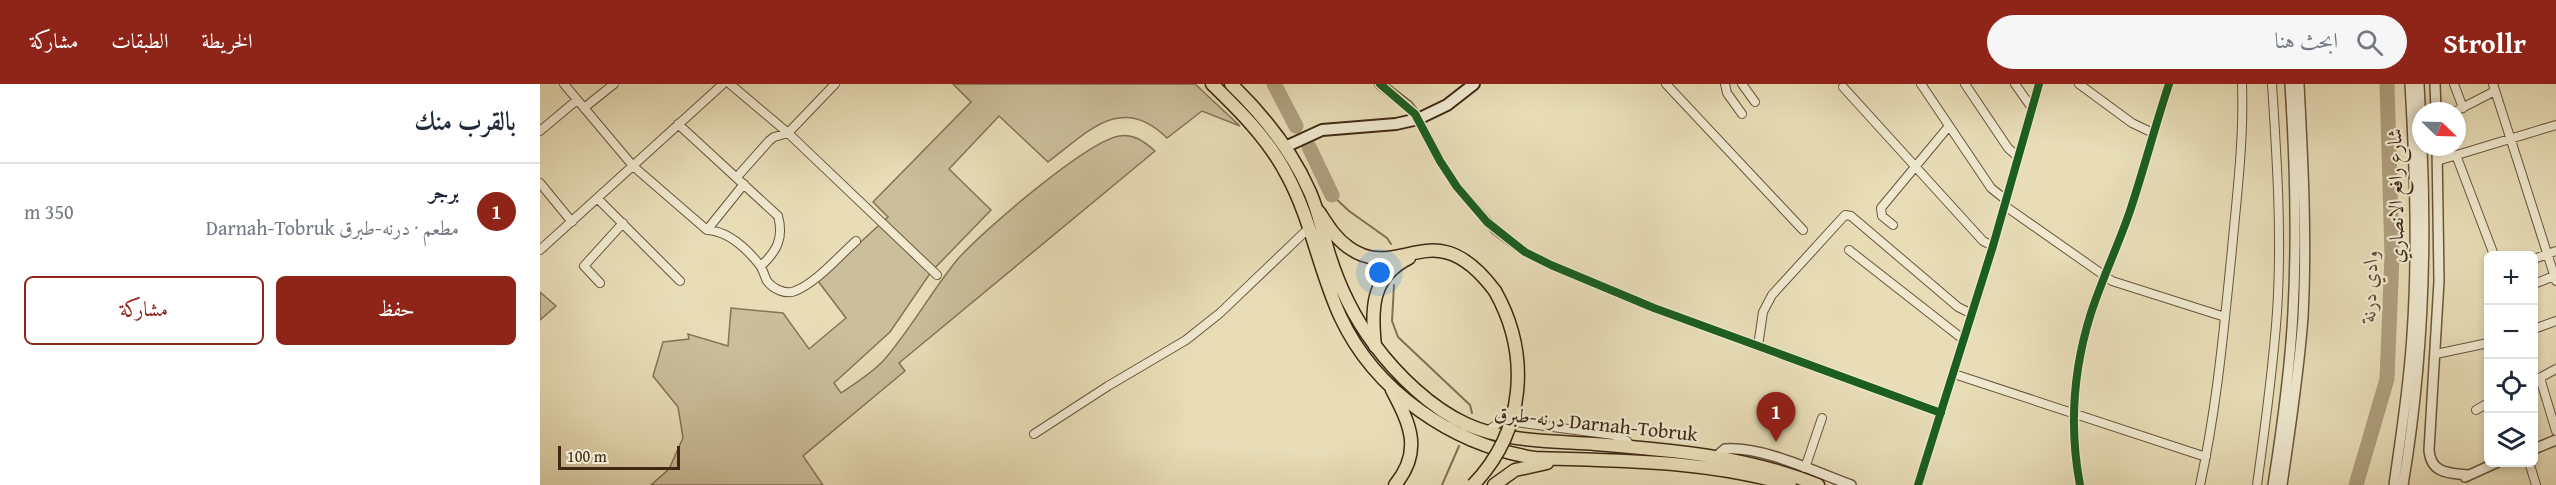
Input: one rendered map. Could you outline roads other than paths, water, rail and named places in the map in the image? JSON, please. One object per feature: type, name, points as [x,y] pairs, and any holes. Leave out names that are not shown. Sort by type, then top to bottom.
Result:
[{"type":"main road","name":"درنه-طبرق Darnah-Tobruk","points":[[1212,84],[1276,155],[1289,178],[1310,227],[1341,316],[1371,365],[1432,420],[1468,440],[1517,455],[1566,459],[1642,460],[1703,466],[1749,474],[1790,485]]},
{"type":"main road","name":"درنه-طبرق Darnah-Tobruk","points":[[1232,84],[1285,147],[1309,189],[1343,289],[1360,324],[1375,346],[1413,386],[1449,416],[1486,432],[1519,438],[1717,456],[1771,469],[1818,485]]},
{"type":"main road","points":[[1285,147],[1322,130],[1413,120],[1446,105],[1474,84]]},
{"type":"main road","points":[[1316,209],[1335,235],[1350,249],[1368,256],[1387,258],[1424,249],[1448,252],[1472,264],[1492,292],[1512,329],[1518,357],[1518,386],[1514,414],[1504,440],[1491,464],[1473,485]]},
{"type":"main road","points":[[1375,346],[1372,316],[1376,295],[1392,268],[1408,258],[1429,254],[1451,258],[1473,272],[1492,292],[1510,344],[1513,371],[1511,399],[1504,425],[1493,449],[1464,485]]},
{"type":"main road","points":[[1389,383],[1411,432],[1409,457],[1395,485]]},
{"type":"main road","points":[[1494,485],[1515,470],[1566,459]]},
{"type":"street","points":[[564,84],[633,166],[707,230],[724,233],[761,266],[767,281],[774,287],[787,293],[796,291],[820,274],[856,241]]},
{"type":"street","points":[[584,108],[614,84]]},
{"type":"street","points":[[540,250],[723,84]]},
{"type":"street","points":[[730,84],[788,133],[937,275]]},
{"type":"street","points":[[737,177],[769,141],[788,133],[834,84]]},
{"type":"street","points":[[1380,84],[1404,103],[1457,186],[1487,222],[1513,245],[1551,266],[1615,292],[1941,413]]},
{"type":"street","points":[[1666,84],[1803,230]]},
{"type":"street","points":[[1725,84],[1727,93],[1742,114]]},
{"type":"street","points":[[1742,84],[1755,102]]},
{"type":"street","points":[[1921,84],[1992,188],[2006,203],[2105,277],[2121,285],[2225,317]]},
{"type":"street","points":[[1965,84],[2008,148],[2018,157]]},
{"type":"street","points":[[2015,84],[2032,108]]},
{"type":"street","points":[[1918,485],[2006,203],[2039,84]]},
{"type":"street","points":[[2079,84],[2132,123],[2153,133]]},
{"type":"street","points":[[2080,485],[2074,452],[2073,413],[2082,346],[2091,312],[2130,211],[2169,84]]},
{"type":"street","points":[[2200,485],[2206,457],[2225,317],[2240,153],[2242,84]]},
{"type":"street","points":[[2257,485],[2272,366],[2278,278],[2278,207],[2272,84]]},
{"type":"street","points":[[2273,485],[2288,383],[2295,281],[2290,84]]},
{"type":"street","points":[[2282,485],[2296,388],[2304,282],[2304,204],[2299,84]]},
{"type":"street","name":"شارع رافع الانصاري","points":[[2394,485],[2410,369],[2414,306],[2415,222],[2410,84]]},
{"type":"street","points":[[2419,84],[2420,102]]},
{"type":"street","points":[[2435,84],[2436,102]]},
{"type":"street","points":[[2454,84],[2458,102]]},
{"type":"street","points":[[1843,87],[1983,242],[1993,246]]},
{"type":"street","points":[[2466,105],[2494,88],[2555,278],[2538,283]]},
{"type":"street","points":[[540,131],[577,100]]},
{"type":"street","points":[[678,124],[778,216],[780,224],[778,246],[761,266]]},
{"type":"street","points":[[2466,152],[2556,125]]},
{"type":"street","points":[[1893,225],[1882,216],[1881,208],[1949,126]]},
{"type":"street","points":[[2403,485],[2421,335],[2424,244],[2422,156]]},
{"type":"street","points":[[2437,156],[2439,281],[2429,455],[2434,465],[2447,474],[2468,475],[2486,467]]},
{"type":"street","points":[[2437,161],[2453,156]]},
{"type":"street","points":[[2456,156],[2492,251]]},
{"type":"street","points":[[540,184],[572,222]]},
{"type":"street","points":[[707,230],[744,184]]},
{"type":"street","points":[[598,199],[680,280]]},
{"type":"street","points":[[1758,346],[1763,312],[1772,295],[1845,215],[1851,216],[1958,307],[1972,314]]},
{"type":"street","points":[[600,283],[584,266],[623,223]]},
{"type":"street","points":[[1034,434],[1108,386],[1186,340],[1220,313],[1310,227]]},
{"type":"street","points":[[1849,250],[1964,340]]},
{"type":"street","points":[[2538,257],[2556,251]]},
{"type":"street","points":[[2538,328],[2556,321]]},
{"type":"street","points":[[2436,354],[2484,344]]},
{"type":"street","points":[[2538,378],[2556,369]]},
{"type":"street","points":[[1954,374],[2206,457]]},
{"type":"street","points":[[2538,384],[2556,431]]},
{"type":"street","points":[[2476,410],[2484,405]]},
{"type":"street","points":[[1805,468],[1822,418]]},
{"type":"street","points":[[2538,447],[2556,440]]},
{"type":"street","points":[[1717,456],[1725,449],[1741,449],[1805,468],[1851,485]]},
{"type":"street","points":[[2531,467],[2536,485]]},
{"type":"waterway","points":[[1274,84],[1296,126]]},
{"type":"waterway","name":"وادي درنة","points":[[2356,485],[2387,379],[2392,256],[2387,84]]},
{"type":"waterway","points":[[1309,147],[1332,195]]},
{"type":"waterway","points":[[1332,195],[1349,211],[1387,238],[1391,244]]},
{"type":"waterway","points":[[1394,285],[1392,321],[1398,337],[1470,405],[1472,413]]},
{"type":"waterway","points":[[1442,485],[1459,446]]},
{"type":"place","name":"برجر","points":[[1776,442]]}]
